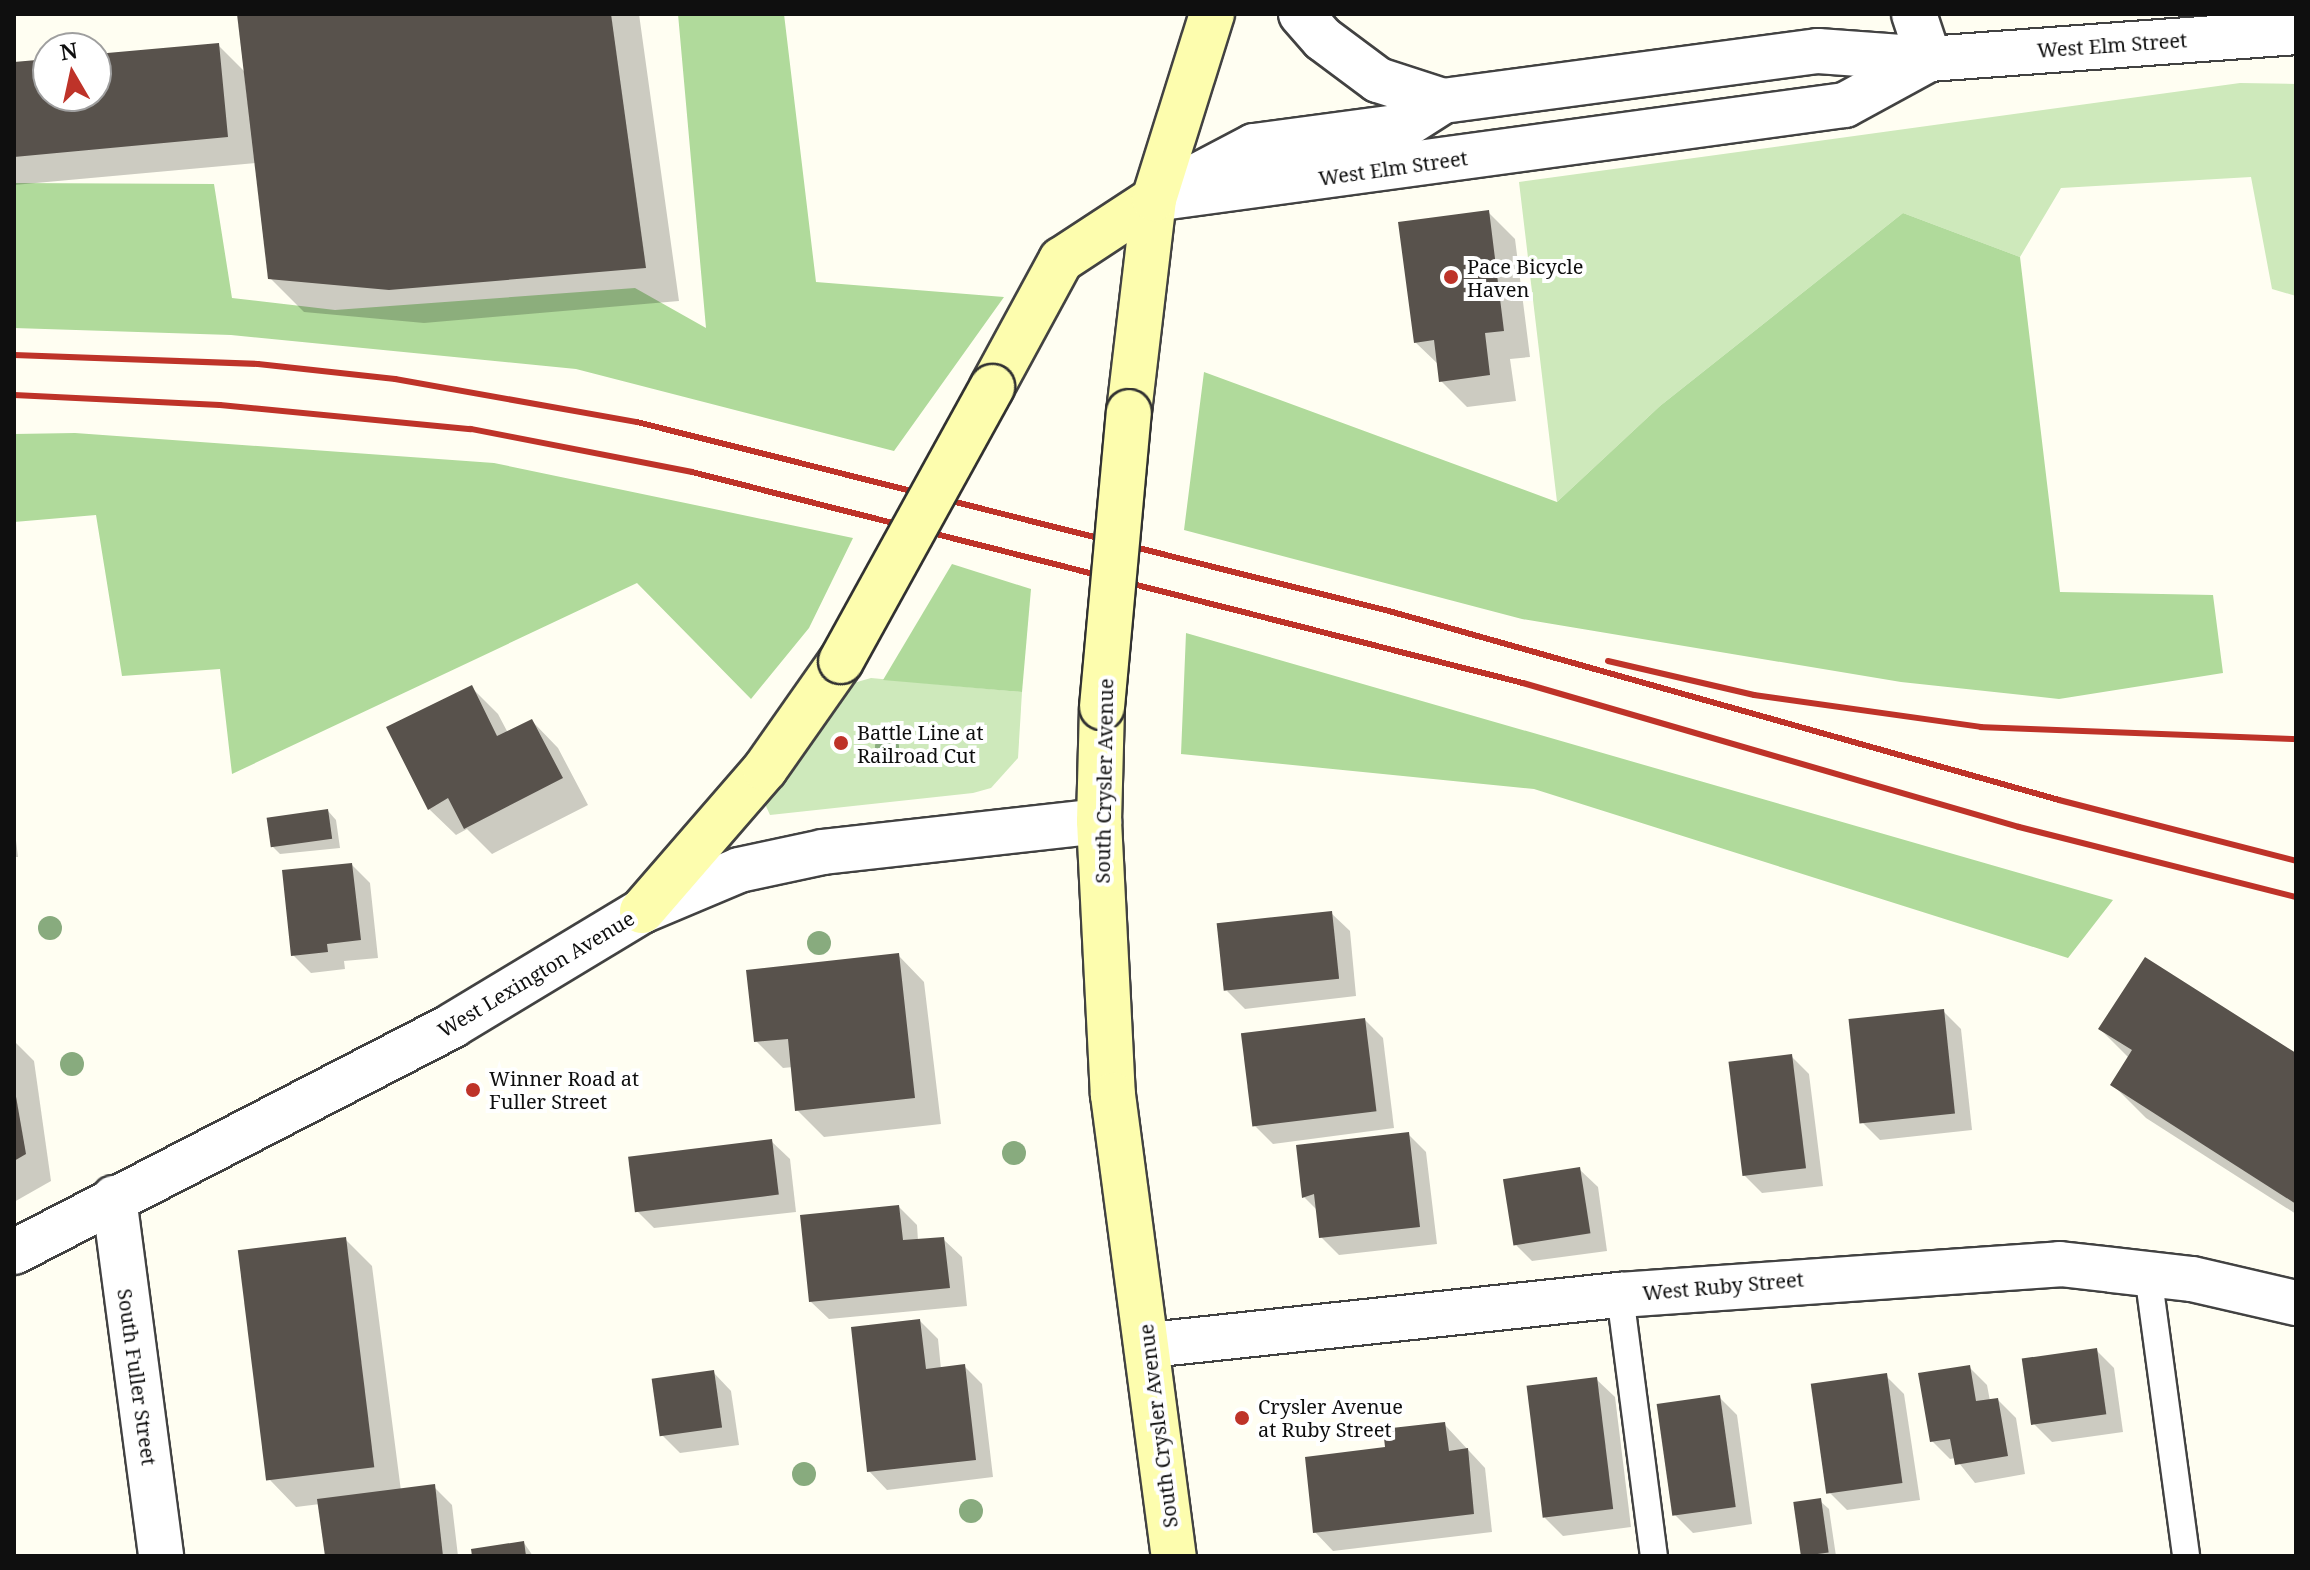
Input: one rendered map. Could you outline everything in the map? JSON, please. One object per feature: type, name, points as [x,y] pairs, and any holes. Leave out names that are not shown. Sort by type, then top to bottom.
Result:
[{"type":"main road","name":"South Crysler Avenue","points":[[1174,1556],[1150,1345],[1113,1095],[1099,821],[1102,707],[1129,412],[1154,199],[1212,14]]},
{"type":"main road","points":[[642,911],[765,769],[841,661],[1061,260],[1154,199]]},
{"type":"street","name":"West Elm Street","points":[[1301,14],[1323,39],[1378,80],[1443,101]]},
{"type":"street","points":[[1914,14],[1929,59]]},
{"type":"street","name":"West Elm Street","points":[[1154,199],[1254,146],[1404,126],[1443,101],[1818,51],[1929,59],[2296,32]]},
{"type":"street","name":"West Elm Street","points":[[1154,199],[1845,105],[1929,59]]},
{"type":"street","name":"West Lexington Avenue","points":[[14,1252],[453,1025],[642,911],[739,870],[823,852],[1099,821]]},
{"type":"street","name":"South Fuller Street","points":[[114,1198],[161,1556]]},
{"type":"street","name":"West Ruby Street","points":[[1150,1345],[1620,1295],[2060,1264],[2148,1274],[2296,1303]]},
{"type":"lane","points":[[2148,1274],[2186,1556]]},
{"type":"lane","points":[[1620,1295],[1654,1556]]},
{"type":"green space","points":[[678,14],[784,14],[816,282],[1004,297],[894,451],[576,369],[231,335],[14,328],[14,183],[214,184],[232,298],[335,310],[635,288],[706,328]]},
{"type":"green space","points":[[2240,83],[2296,84],[2296,296],[2272,289],[2251,177],[2061,188],[2020,257],[1903,213],[1660,406],[1557,502],[1519,182]]},
{"type":"green space","points":[[1903,213],[2020,257],[2060,592],[2213,595],[2223,673],[2059,699],[1901,682],[1522,619],[1184,530],[1204,372],[1557,502],[1660,406]]},
{"type":"green space","points":[[75,433],[494,463],[853,538],[809,628],[751,699],[637,583],[232,774],[220,669],[122,676],[96,515],[14,522],[14,434]]},
{"type":"green space","points":[[952,564],[1031,589],[1022,692],[883,680]]},
{"type":"green space","points":[[1186,633],[2113,900],[2068,958],[1534,789],[1181,754]]},
{"type":"green space","points":[[871,678],[1022,692],[1018,758],[991,788],[973,793],[770,815],[765,804],[850,684]]},
{"type":"building","points":[[237,14],[611,14],[646,268],[389,290],[268,279]]},
{"type":"building","points":[[219,43],[228,137],[14,157],[14,62],[32,60],[32,112],[112,112],[112,53]]},
{"type":"building","name":"Pace Bicycle Haven","points":[[1489,210],[1504,331],[1485,333],[1490,375],[1439,382],[1434,340],[1414,343],[1398,222]]},
{"type":"building","points":[[472,685],[497,736],[532,719],[563,778],[464,829],[448,798],[428,810],[386,727]]},
{"type":"building","points":[[328,809],[332,839],[271,847],[267,818]]},
{"type":"building","points":[[352,863],[361,940],[327,944],[328,952],[291,956],[282,870]]},
{"type":"building","points":[[1332,911],[1339,979],[1224,991],[1217,923]]},
{"type":"building","points":[[899,953],[915,1098],[795,1111],[788,1039],[754,1042],[746,970]]},
{"type":"building","points":[[2145,957],[2296,1053],[2296,1204],[2110,1085],[2132,1050],[2098,1029]]},
{"type":"building","points":[[1944,1009],[1955,1113],[1860,1123],[1849,1019]]},
{"type":"building","points":[[1365,1018],[1376,1111],[1252,1127],[1241,1033]]},
{"type":"building","points":[[1792,1054],[1806,1168],[1742,1176],[1728,1062]]},
{"type":"building","points":[[14,1085],[26,1154],[14,1161]]},
{"type":"building","points":[[1409,1132],[1420,1227],[1319,1238],[1314,1194],[1302,1198],[1296,1145]]},
{"type":"building","points":[[772,1139],[779,1195],[635,1212],[628,1157]]},
{"type":"building","points":[[1580,1167],[1590,1233],[1513,1245],[1503,1179]]},
{"type":"building","points":[[899,1205],[903,1240],[944,1237],[950,1288],[809,1302],[800,1215]]},
{"type":"building","points":[[346,1237],[374,1467],[266,1481],[238,1250]]},
{"type":"building","points":[[920,1319],[926,1369],[965,1364],[976,1460],[867,1472],[851,1327]]},
{"type":"building","points":[[2097,1348],[2106,1414],[2031,1425],[2022,1359]]},
{"type":"building","points":[[1970,1365],[1976,1401],[1998,1398],[2008,1456],[1955,1465],[1950,1439],[1930,1442],[1918,1373]]},
{"type":"building","points":[[714,1370],[722,1427],[660,1436],[652,1379]]},
{"type":"building","points":[[1887,1373],[1902,1483],[1826,1494],[1811,1384]]},
{"type":"building","points":[[1597,1377],[1613,1509],[1543,1518],[1527,1386]]},
{"type":"building","points":[[1720,1395],[1736,1507],[1672,1516],[1657,1404]]},
{"type":"building","points":[[1445,1422],[1449,1451],[1468,1448],[1474,1514],[1313,1533],[1305,1457],[1385,1447],[1383,1429]]},
{"type":"building","points":[[435,1484],[443,1556],[325,1556],[317,1499]]},
{"type":"building","points":[[1821,1498],[1829,1552],[1801,1556],[1793,1502]]},
{"type":"building","points":[[524,1541],[526,1556],[472,1556],[471,1549]]},
{"type":"railway","points":[[14,355],[258,364],[395,379],[637,422],[1389,611],[2059,800],[2296,861]]},
{"type":"railway","points":[[14,395],[220,405],[471,429],[692,472],[1523,683],[2019,827],[2296,897]]},
{"type":"railway","points":[[1608,661],[1754,695],[1981,727],[2296,739]]},
{"type":"place","name":"Pace Bicycle Haven","points":[[1451,277]]},
{"type":"place","name":"Battle Line at Railroad Cut","points":[[841,743]]},
{"type":"place","name":"Winner Road at Fuller Street","points":[[473,1090]]},
{"type":"place","name":"Crysler Avenue at Ruby Street","points":[[1242,1418]]}]
